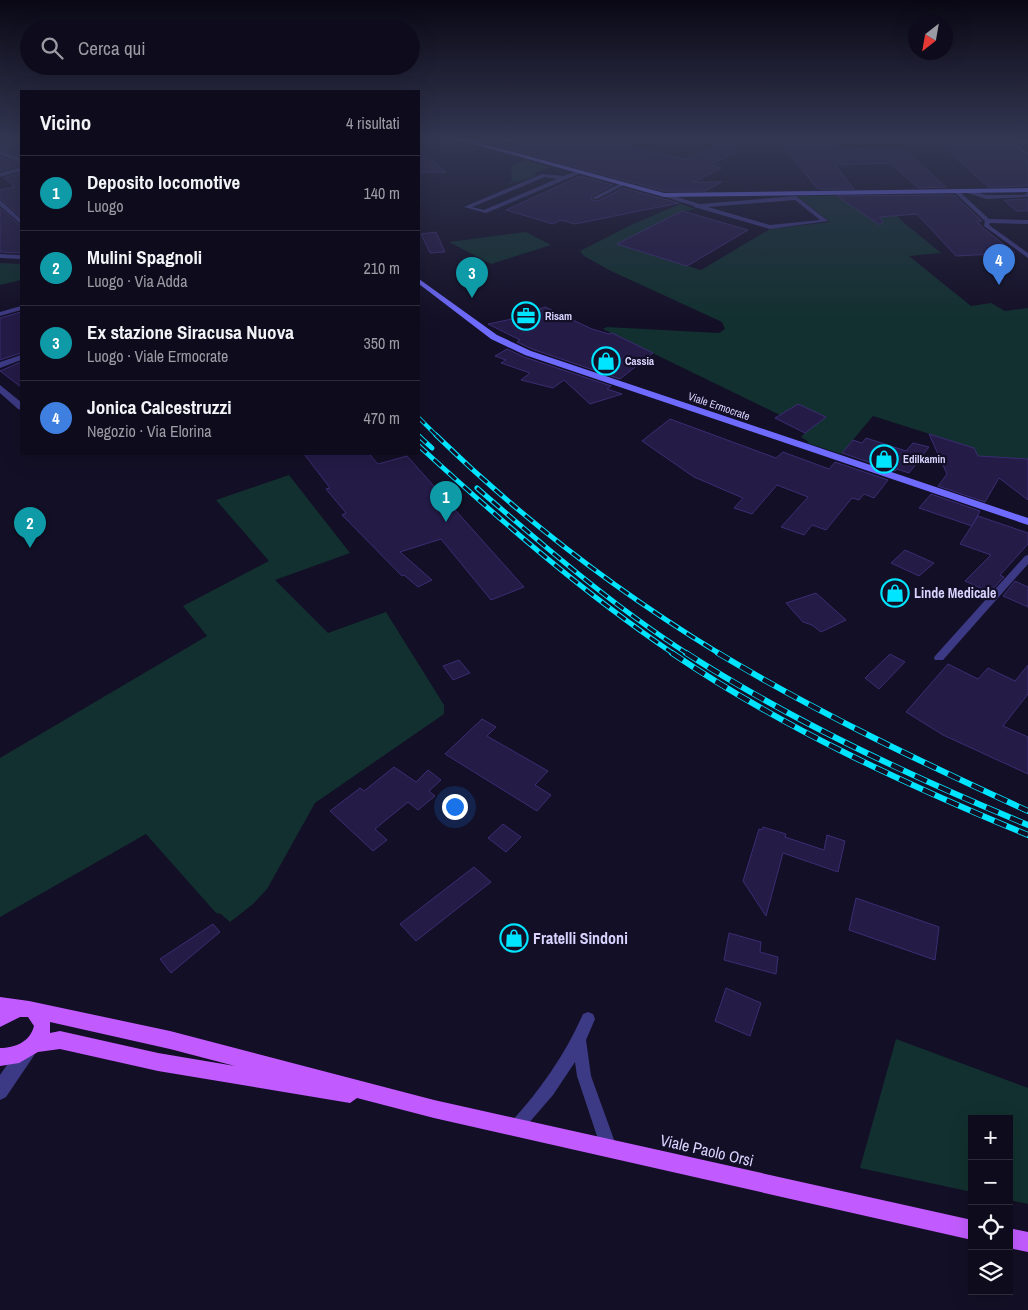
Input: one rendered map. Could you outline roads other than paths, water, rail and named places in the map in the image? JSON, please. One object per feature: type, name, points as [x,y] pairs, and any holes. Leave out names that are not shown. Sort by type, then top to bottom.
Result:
[{"type":"main road","name":"Viale Ermocrate","points":[[420,282],[509,346],[1028,522]]},
{"type":"main road","points":[[0,1005],[170,1040],[434,1108]]},
{"type":"main road","points":[[0,1019],[26,1010],[41,1017],[40,1036],[30,1048]]},
{"type":"main road","points":[[0,1057],[15,1056],[30,1048],[60,1040],[158,1062],[434,1108]]},
{"type":"main road","name":"Viale Paolo Orsi","points":[[434,1108],[968,1229]]},
{"type":"main road","points":[[1013,1239],[1028,1242]]},
{"type":"street","points":[[0,202],[20,221]]},
{"type":"street","points":[[1,214],[9,212]]},
{"type":"street","points":[[0,256],[20,256]]},
{"type":"street","points":[[0,314],[20,308]]},
{"type":"street","points":[[0,365],[20,357]]},
{"type":"street","points":[[1,390],[20,406]]},
{"type":"street","points":[[0,1091],[30,1048]]},
{"type":"lane","points":[[481,201],[467,207],[484,212],[509,201]]},
{"type":"lane","points":[[682,201],[770,227],[825,222],[800,201]]},
{"type":"lane","points":[[696,206],[722,201]]},
{"type":"lane","points":[[967,201],[988,221],[1028,222]]},
{"type":"lane","points":[[988,221],[986,224],[1028,256]]},
{"type":"lane","points":[[939,658],[1028,558]]},
{"type":"lane","points":[[516,1128],[542,1098],[580,1042],[588,1019]]},
{"type":"lane","points":[[580,1042],[584,1076],[609,1148]]},
{"type":"railway","points":[[420,419],[436,435]]},
{"type":"railway","points":[[436,435],[502,496],[572,553],[608,580],[720,654]]},
{"type":"railway","points":[[420,437],[432,448]]},
{"type":"railway","points":[[420,447],[542,554],[607,606],[674,654]]},
{"type":"railway","points":[[477,488],[606,596],[688,654]]},
{"type":"railway","points":[[672,653],[757,706],[845,753],[936,796],[1028,835]]},
{"type":"railway","points":[[686,653],[768,702],[811,725],[896,767],[1028,825]]},
{"type":"railway","points":[[718,653],[794,696],[871,736],[1028,811]]},
{"type":"place","name":"Jonica Calcestruzzi","points":[[999,285]]},
{"type":"place","name":"Ex stazione Siracusa Nuova","points":[[472,298]]},
{"type":"place","name":"Risam","points":[[526,316]]},
{"type":"place","name":"Cassia","points":[[606,361]]},
{"type":"place","name":"Edilkamin","points":[[884,459]]},
{"type":"place","name":"Deposito locomotive","points":[[446,522]]},
{"type":"place","name":"Mulini Spagnoli","points":[[30,548]]},
{"type":"place","name":"Linde Medicale","points":[[895,593]]},
{"type":"place","name":"Fratelli Sindoni","points":[[514,938]]}]
